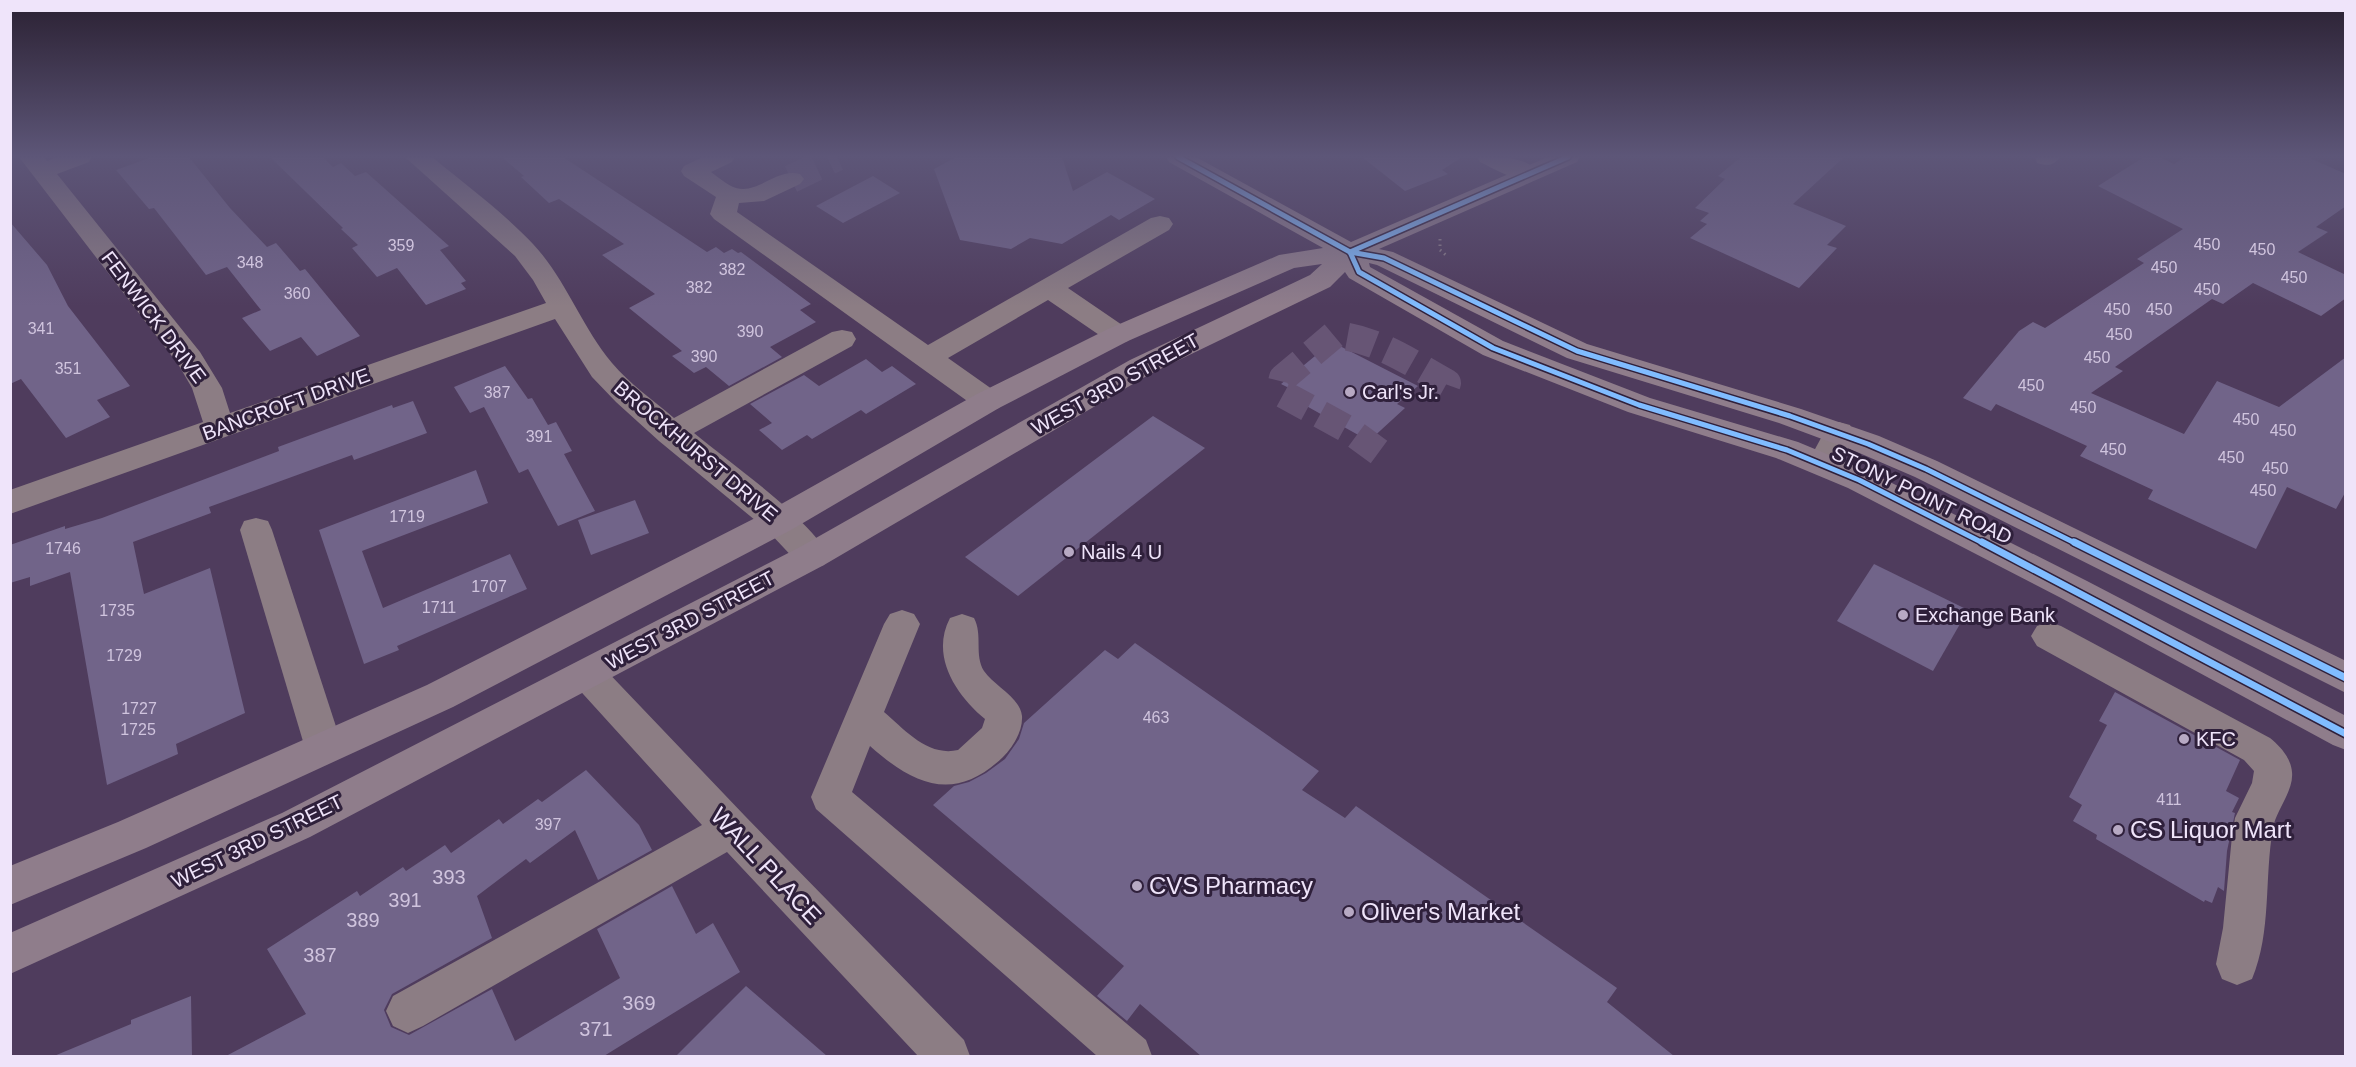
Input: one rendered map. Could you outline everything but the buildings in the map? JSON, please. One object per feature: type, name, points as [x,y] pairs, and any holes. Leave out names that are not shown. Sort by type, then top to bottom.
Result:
[{"type":"main road","name":"STONY POINT ROAD","points":[[1268,207],[1350,252],[1383,258],[1577,351],[1839,433],[1896,455],[1970,489],[2346,678]]},
{"type":"main road","name":"WEST 3RD STREET","points":[[10,886],[132,835],[440,696],[613,609],[779,521],[988,401],[1118,335],[1288,261],[1350,252],[1453,207]]},
{"type":"main road","name":"STONY POINT ROAD","points":[[1350,252],[1359,272],[1493,348],[1639,405],[1740,435],[1823,464],[1903,501],[2065,584],[2346,734]]},
{"type":"main road","name":"WEST 3RD STREET","points":[[10,954],[296,825],[587,674],[812,556],[984,459],[1140,367],[1320,281],[1350,252]]},
{"type":"street","name":"FENWICK DRIVE","points":[[70,207],[190,359],[207,388],[219,428]]},
{"type":"street","name":"BROCKHURST DRIVE","points":[[476,207],[524,250],[545,277],[602,370],[670,433],[779,521],[812,556]]},
{"type":"street","points":[[725,207],[723,214],[988,401]]},
{"type":"street","points":[[928,357],[1160,224]]},
{"type":"street","points":[[1049,288],[1118,335]]},
{"type":"street","name":"BANCROFT DRIVE","points":[[10,502],[562,307]]},
{"type":"street","points":[[670,433],[842,339]]},
{"type":"street","points":[[1823,464],[1839,433]]},
{"type":"street","points":[[256,530],[324,748]]},
{"type":"street","points":[[902,624],[830,796],[1130,1056]]},
{"type":"street","points":[[863,717],[915,761],[951,769],[968,765],[997,739],[1004,724],[1003,713],[978,691],[965,671],[959,650],[962,628]]},
{"type":"street","points":[[2049,636],[2257,749],[2269,761],[2273,771],[2270,785],[2256,815],[2250,847],[2244,939],[2237,964]]},
{"type":"street","name":"WALL PLACE","points":[[587,674],[935,1052]]},
{"type":"street","points":[[408,1011],[731,830]]},
{"type":"path","points":[[1440,238],[1440,250],[1447,256]]},
{"type":"tunnel","points":[[1379,452],[1349,430],[1283,394],[1280,390],[1283,378],[1334,335],[1379,346],[1406,360],[1447,383],[1443,394]]},
{"type":"cycle path","points":[[1268,207],[1350,252],[1384,258],[1577,351],[1790,416],[1868,444],[1926,469],[2346,678]]},
{"type":"cycle path","points":[[1350,252],[1454,207]]},
{"type":"cycle path","points":[[1350,252],[1359,272],[1493,348],[1639,405],[1787,450],[1859,480],[2075,590],[2346,734]]},
{"type":"place","name":"Carl's Jr.","points":[[1350,392]]},
{"type":"place","name":"Nails 4 U","points":[[1069,552]]},
{"type":"place","name":"Exchange Bank","points":[[1903,615]]},
{"type":"place","name":"KFC","points":[[2184,739]]},
{"type":"place","name":"CS Liquor Mart","points":[[2118,830]]},
{"type":"place","name":"CVS Pharmacy","points":[[1137,886]]},
{"type":"place","name":"Oliver's Market","points":[[1349,912]]}]
